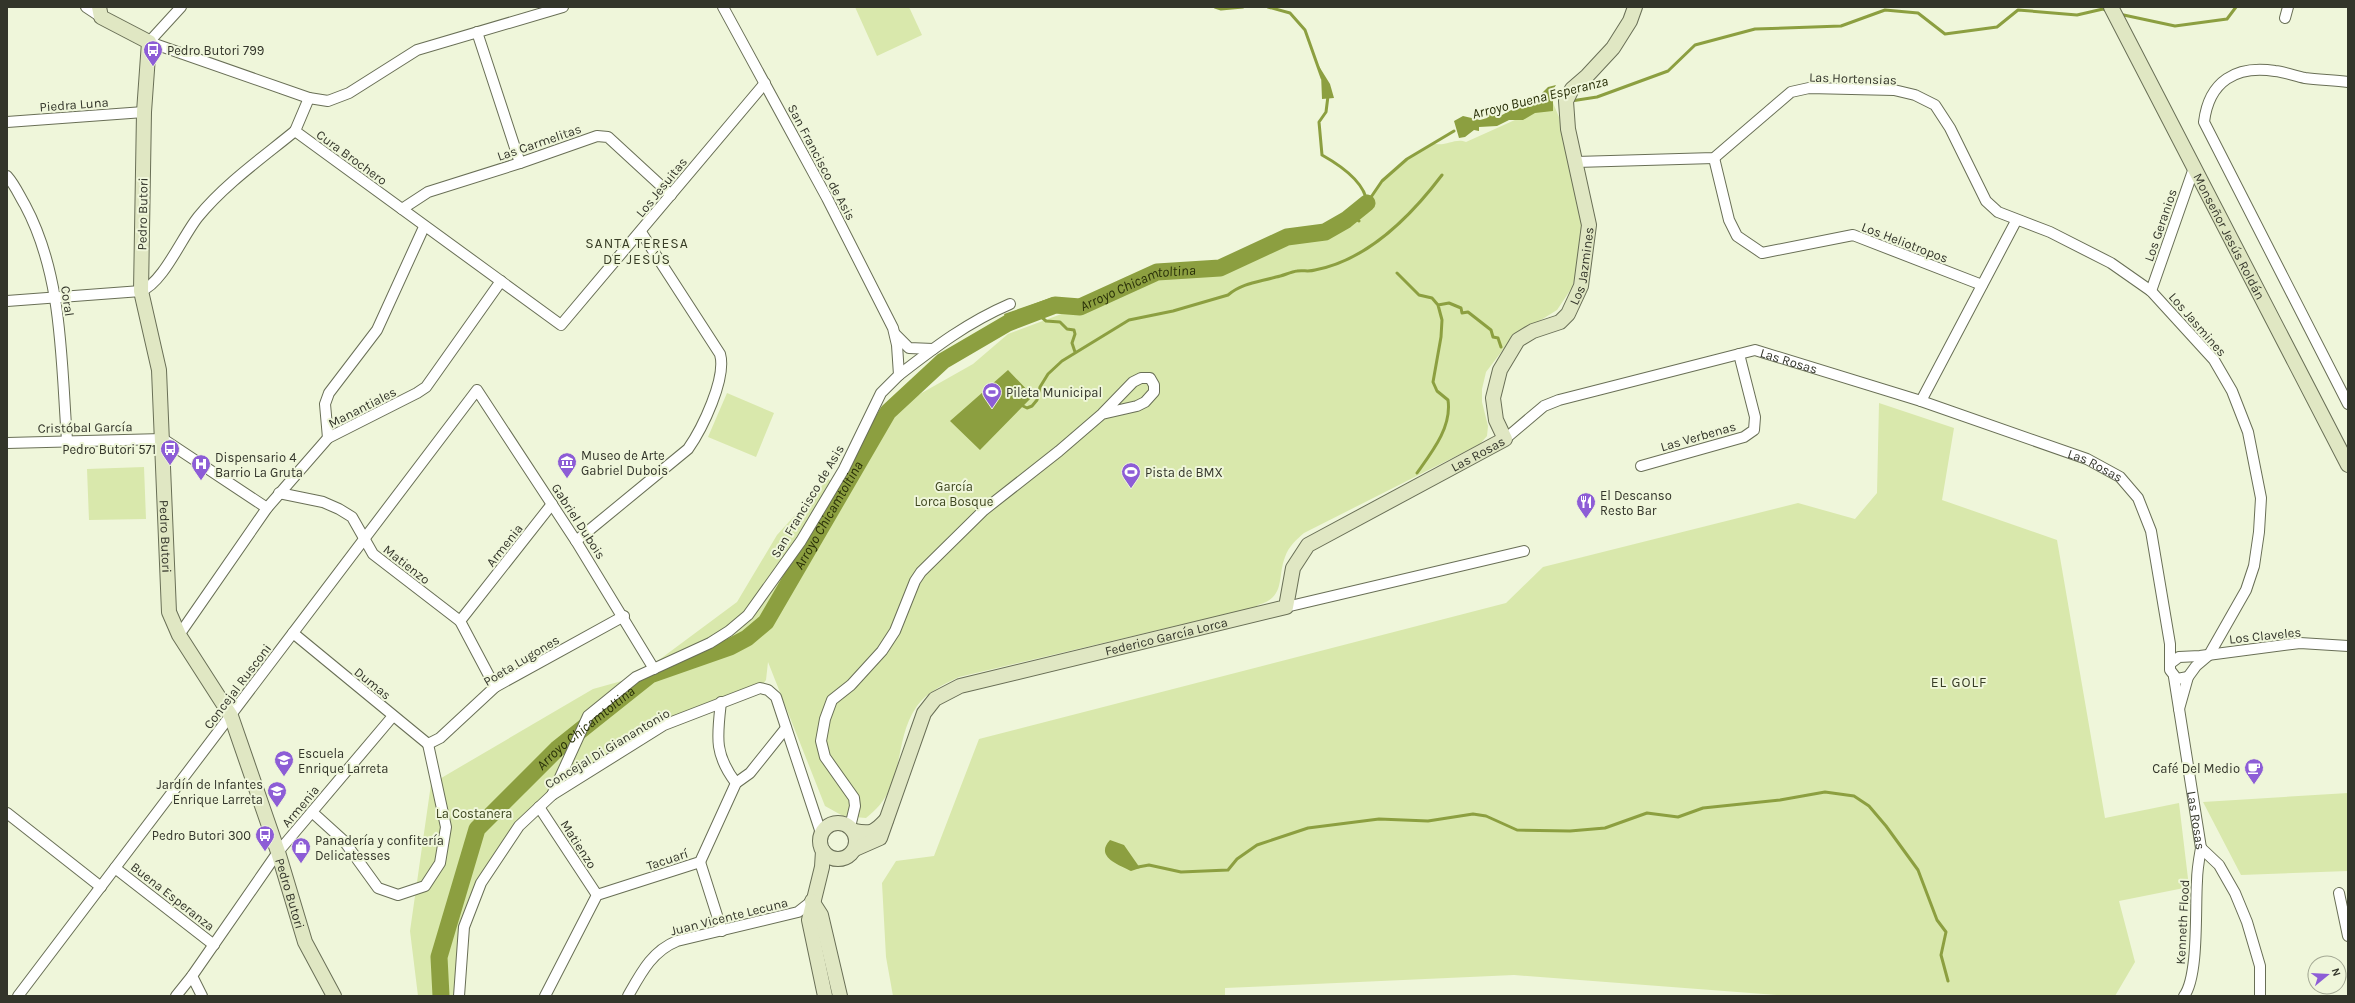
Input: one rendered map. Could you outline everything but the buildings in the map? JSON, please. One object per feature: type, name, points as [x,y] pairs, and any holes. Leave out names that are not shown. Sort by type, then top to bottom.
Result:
[{"type":"street","points":[[86,7],[100,12],[149,42],[309,98],[328,101],[349,93],[417,50],[563,7]]},
{"type":"street","points":[[149,42],[180,7]]},
{"type":"street","name":"San Francisco de Asis","points":[[552,794],[588,716],[636,677],[710,643],[729,631],[748,615],[801,541],[844,469],[881,393],[899,375],[897,345],[894,332],[827,198],[722,7]]},
{"type":"street","name":"Los Jazmines","points":[[1505,439],[1496,420],[1493,398],[1500,370],[1518,340],[1533,331],[1560,322],[1568,314],[1581,286],[1589,225],[1568,129],[1566,101],[1568,96],[1613,48],[1630,21],[1635,7]]},
{"type":"street","name":"Monseñor Jesús Roldán","points":[[2111,7],[2348,464]]},
{"type":"street","points":[[2285,18],[2288,7]]},
{"type":"street","points":[[477,32],[520,164]]},
{"type":"street","name":"Pedro Butori","points":[[149,42],[144,112],[141,291],[159,370],[169,612],[179,635],[231,716],[278,852],[305,942],[334,996]]},
{"type":"street","points":[[2348,82],[2306,78],[2275,70],[2243,72],[2226,77],[2213,92],[2206,111],[2204,122],[2348,404]]},
{"type":"street","name":"Los Jesuitas","points":[[561,325],[641,232],[765,83]]},
{"type":"street","name":"Las Hortensias","points":[[1714,158],[1791,92],[1809,88],[1894,90],[1915,95],[1935,105],[1950,128],[1986,202],[1998,212],[2016,220]]},
{"type":"street","points":[[7,301],[141,291],[158,280],[174,251],[198,217],[222,191],[295,131],[309,98]]},
{"type":"street","name":"Piedra Luna","points":[[7,122],[144,112]]},
{"type":"street","name":"Cura Brochero","points":[[295,131],[424,227],[501,280],[561,325]]},
{"type":"street","name":"Las Carmelitas","points":[[402,210],[428,192],[520,164],[597,136],[608,137],[671,195]]},
{"type":"street","points":[[1576,162],[1714,158]]},
{"type":"street","name":"Los Heliotropos","points":[[1714,158],[1729,220],[1737,236],[1762,253],[1853,235],[1982,285]]},
{"type":"street","name":"Los Geranios","points":[[2151,291],[2194,168]]},
{"type":"street","name":"Coral","points":[[7,176],[13,183],[32,217],[45,252],[56,298],[67,440]]},
{"type":"street","points":[[1921,401],[2016,220]]},
{"type":"street","name":"Los Jasmines","points":[[2016,220],[2050,232],[2111,263],[2151,291],[2214,360],[2232,391],[2248,432],[2260,498],[2259,532],[2254,566],[2246,590],[2221,634],[2208,655],[2190,674]]},
{"type":"street","points":[[328,438],[325,404],[329,393],[377,330],[424,227]]},
{"type":"street","points":[[576,541],[688,449],[707,411],[721,374],[722,361],[720,354],[641,232]]},
{"type":"street","name":"Manantiales","points":[[179,635],[267,508],[328,438],[418,393],[426,387],[501,280]]},
{"type":"street","points":[[899,375],[933,349],[982,317],[1010,304]]},
{"type":"street","name":"San Francisco de Asis","points":[[894,332],[910,348],[933,349]]},
{"type":"street","name":"Las Rosas","points":[[1286,607],[1293,568],[1308,545],[1505,439],[1544,406],[1559,400],[1755,350],[1921,401],[2087,459],[2120,477],[2138,498],[2151,531],[2170,644],[2171,663]]},
{"type":"street","name":"Las Verbenas","points":[[1641,466],[1744,437],[1754,430],[1755,417],[1739,354]]},
{"type":"street","points":[[855,849],[856,843],[852,829],[855,806],[854,798],[825,757],[821,741],[825,719],[832,700],[851,685],[871,660],[882,651],[895,631],[915,581],[921,572],[984,510],[1102,414],[1133,382],[1141,378],[1150,378],[1154,385],[1154,392],[1145,402],[1137,406],[1120,408],[1102,414]]},
{"type":"street","name":"Gabriel Dubois","points":[[477,390],[624,616],[654,669]]},
{"type":"street","name":"Concejal Rusconi","points":[[18,996],[477,390]]},
{"type":"street","points":[[163,439],[267,508]]},
{"type":"street","name":"Cristóbal García","points":[[7,443],[67,440],[163,439]]},
{"type":"street","name":"Matienzo","points":[[279,494],[323,502],[352,517],[373,554],[460,622],[495,687]]},
{"type":"street","name":"Armenia","points":[[460,622],[552,504]]},
{"type":"street","name":"Federico García Lorca","points":[[812,901],[839,859],[847,857],[855,849],[874,843],[880,838],[924,713],[935,699],[948,691],[960,686],[1524,551]]},
{"type":"street","name":"Poeta Lugones","points":[[428,744],[440,738],[495,687],[624,616]]},
{"type":"street","name":"Dumas","points":[[293,633],[428,744]]},
{"type":"street","points":[[2221,634],[2221,645],[2228,652]]},
{"type":"street","name":"Los Claveles","points":[[2183,656],[2208,655],[2300,643],[2348,646]]},
{"type":"street","points":[[2170,644],[2192,664],[2179,709]]},
{"type":"street","points":[[2183,656],[2176,658],[2171,663],[2170,670],[2174,676],[2181,680],[2190,674]]},
{"type":"street","name":"Las Rosas","points":[[2174,676],[2201,848],[2218,865],[2241,907],[2260,966],[2260,996]]},
{"type":"street","name":"Concejal Di Gianantonio","points":[[459,996],[464,927],[480,883],[519,826],[552,794],[664,726],[721,702],[760,688],[768,690],[776,696],[786,728]]},
{"type":"street","points":[[721,702],[719,752],[725,768],[736,783]]},
{"type":"street","name":"Armenia","points":[[176,996],[214,945],[278,852],[393,716]]},
{"type":"street","points":[[786,728],[821,833],[820,844],[823,851],[829,857],[839,859]]},
{"type":"street","name":"Tacuarí","points":[[597,895],[700,862],[736,783],[750,773],[786,728]]},
{"type":"street","points":[[312,812],[344,841],[378,888],[398,895],[425,886],[440,863],[446,827],[428,744]]},
{"type":"street","name":"Matienzo","points":[[539,807],[597,895]]},
{"type":"street","points":[[7,813],[101,886]]},
{"type":"street","name":"Federico García Lorca","points":[[821,833],[826,827],[834,823],[845,824],[852,829],[868,834],[877,829],[889,816]]},
{"type":"street","name":"Kenneth Flood","points":[[2184,996],[2188,991],[2194,966],[2197,876],[2201,848]]},
{"type":"street","points":[[823,851],[820,875],[808,920],[825,996]]},
{"type":"street","points":[[700,862],[722,931]]},
{"type":"street","name":"Buena Esperanza","points":[[115,868],[214,945]]},
{"type":"street","points":[[2339,894],[2348,936]]},
{"type":"street","points":[[545,996],[597,895]]},
{"type":"street","points":[[812,901],[821,915],[840,996]]},
{"type":"street","name":"Juan Vicente Lecuna","points":[[628,996],[648,962],[663,946],[677,941],[798,912],[812,901]]},
{"type":"street","points":[[192,976],[202,996]]},
{"type":"green space","points":[[855,7],[909,7],[922,35],[877,56]]},
{"type":"green space","points":[[1553,103],[1559,117],[1584,227],[1573,286],[1557,310],[1512,338],[1486,372],[1482,389],[1482,402],[1488,426],[1487,436],[1480,444],[1304,533],[1293,544],[1285,557],[1277,592],[1267,602],[1256,607],[959,677],[936,689],[921,701],[909,720],[904,734],[894,778],[888,792],[879,805],[866,818],[843,816],[825,806],[768,662],[766,680],[760,688],[664,725],[525,820],[468,901],[460,996],[418,996],[410,931],[431,784],[593,689],[636,677],[737,602],[777,535],[828,479],[842,491],[837,512],[888,412],[973,364],[1008,334],[1080,307],[1157,272],[1220,268],[1287,237],[1325,232],[1346,220],[1370,201],[1382,181],[1407,159],[1433,143],[1441,144],[1458,141],[1466,142]]},
{"type":"green space","points":[[727,393],[774,413],[756,457],[708,437]]},
{"type":"green space","points":[[1879,403],[1954,428],[1942,500],[2057,540],[2105,818],[2179,803],[2189,887],[2119,901],[2135,962],[2115,996],[1791,996],[1514,975],[1225,988],[1225,996],[893,996],[886,957],[882,883],[896,861],[934,856],[979,739],[1506,603],[1543,567],[1798,503],[1855,519],[1877,493]]},
{"type":"green space","points":[[144,467],[146,519],[89,520],[87,469]]},
{"type":"green space","points":[[2348,793],[2348,871],[2241,875],[2203,802]]},
{"type":"water","points":[[1317,63],[1330,84],[1334,98],[1322,99],[1321,74]]},
{"type":"water","points":[[1556,85],[1553,90],[1553,111],[1535,113],[1523,120],[1509,120],[1497,126],[1479,127],[1479,131],[1474,130],[1465,137],[1459,138],[1454,121],[1463,116],[1480,120],[1487,118],[1490,111],[1502,115],[1513,109],[1522,100],[1536,99],[1548,87]]},
{"type":"water","points":[[1053,297],[1056,311],[1010,329],[1004,314]]},
{"type":"water","name":"Pileta Municipal","points":[[1008,370],[1033,396],[980,450],[950,421]]},
{"type":"water","points":[[1110,840],[1124,845],[1140,868],[1131,871],[1110,860],[1105,851]]},
{"type":"waterway","points":[[1215,7],[1221,9],[1243,7]]},
{"type":"waterway","points":[[1268,7],[1290,13],[1305,30],[1322,78]]},
{"type":"waterway","name":"Arroyo Buena Esperanza","points":[[2119,14],[2175,26],[2227,19],[2236,7]]},
{"type":"waterway","name":"Arroyo Buena Esperanza","points":[[1571,101],[1597,97],[1668,71],[1695,45],[1755,29],[1841,26],[1885,10],[1918,13],[1945,34],[1997,27],[2018,10],[2077,15],[2103,9],[2108,11]]},
{"type":"waterway","points":[[1328,96],[1326,112],[1319,122],[1322,155],[1336,163],[1350,174],[1361,188],[1367,203]]},
{"type":"waterway","name":"Arroyo Buena Esperanza","points":[[1367,203],[1382,181],[1407,159],[1454,131]]},
{"type":"waterway","points":[[1021,405],[1027,408],[1032,406],[1037,400],[1040,387],[1048,374],[1062,361],[1129,320],[1173,311],[1228,295],[1233,291],[1251,283],[1294,272],[1315,270],[1334,265],[1353,257],[1387,234],[1417,206],[1442,175]]},
{"type":"waterway","name":"Arroyo Chicamtoltina","points":[[441,996],[439,957],[477,829],[557,749],[650,675],[730,647],[747,638],[766,622],[888,412],[943,361],[1008,323],[1055,305],[1080,307],[1157,272],[1220,268],[1287,237],[1325,232],[1346,220],[1367,203]]},
{"type":"waterway","name":"Arroyo Chicamtoltina","points":[[1346,220],[1354,218],[1359,221]]},
{"type":"waterway","points":[[1397,273],[1419,295],[1432,298],[1438,305],[1449,303],[1461,308],[1462,313],[1468,312],[1491,330],[1493,337],[1498,338],[1501,347]]},
{"type":"waterway","points":[[1417,473],[1440,439],[1447,420],[1448,400],[1437,391],[1433,382],[1441,337],[1442,320],[1438,305]]},
{"type":"waterway","points":[[1039,315],[1046,321],[1060,322],[1067,329],[1074,330],[1075,334],[1072,343],[1075,352]]},
{"type":"waterway","points":[[1138,867],[1149,865],[1181,872],[1228,870],[1237,859],[1257,845],[1308,828],[1379,819],[1428,821],[1473,814],[1486,816],[1517,830],[1570,831],[1605,828],[1647,813],[1678,817],[1703,808],[1780,800],[1825,792],[1854,796],[1869,806],[1886,826],[1918,870],[1937,920],[1946,932],[1941,955],[1948,981]]},
{"type":"place","name":"Pedro Butori 799","points":[[153,67]]},
{"type":"place","name":"Pileta Municipal","points":[[992,409]]},
{"type":"place","name":"Pedro Butori 571","points":[[170,466]]},
{"type":"place","name":"Museo de Arte Gabriel Dubois","points":[[567,479]]},
{"type":"place","name":"Dispensario 4 Barrio La Gruta","points":[[201,481]]},
{"type":"place","name":"Pista de BMX","points":[[1131,489]]},
{"type":"place","name":"El Descanso Resto Bar","points":[[1586,519]]},
{"type":"place","name":"Escuela Enrique Larreta","points":[[284,777]]},
{"type":"place","name":"Café Del Medio","points":[[2254,785]]},
{"type":"place","name":"Jardín de Infantes Enrique Larreta","points":[[277,808]]},
{"type":"place","name":"Pedro Butori 300","points":[[265,852]]},
{"type":"place","name":"Panadería y confitería Delicatesses","points":[[301,864]]},
{"type":"district","name":"SANTA TERESA DE JESÚS","points":[[637,252]]},
{"type":"district","name":"EL GOLF","points":[[1959,682]]},
{"type":"park label","name":"García Lorca Bosque","points":[[954,494]]},
{"type":"park label","name":"La Costanera","points":[[474,813]]}]
